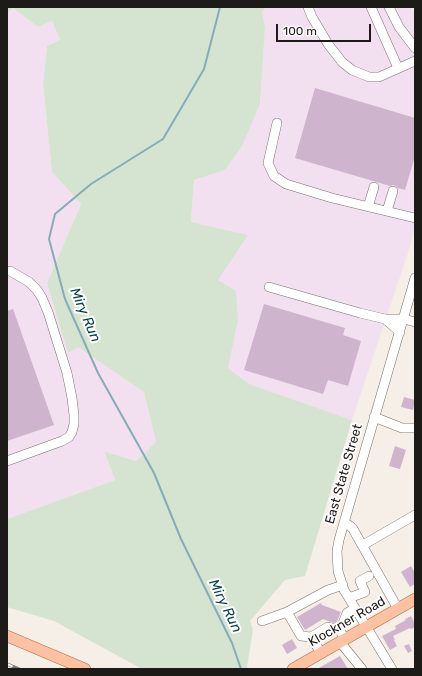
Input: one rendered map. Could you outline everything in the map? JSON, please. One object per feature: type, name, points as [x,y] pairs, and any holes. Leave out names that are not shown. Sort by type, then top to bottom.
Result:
[{"type":"main road","name":"Klockner Road","points":[[293,669],[321,653],[342,637],[366,627],[415,599]]},
{"type":"main road","points":[[7,636],[85,669]]},
{"type":"street","points":[[308,7],[312,17],[328,44],[342,62],[352,70],[369,77],[380,77],[415,60]]},
{"type":"street","points":[[371,7],[398,68]]},
{"type":"street","points":[[389,7],[399,27],[415,48]]},
{"type":"street","points":[[277,123],[268,163],[274,176],[286,184],[332,198],[415,218]]},
{"type":"street","points":[[368,207],[374,187]]},
{"type":"street","points":[[387,211],[393,191]]},
{"type":"street","points":[[7,461],[62,442],[69,437],[74,424],[72,398],[67,373],[48,312],[37,290],[29,282],[10,271]]},
{"type":"street","name":"East State Street","points":[[392,669],[342,586],[338,571],[337,551],[374,417],[414,289],[415,278]]},
{"type":"street","points":[[269,287],[385,319],[404,319],[415,322]]},
{"type":"street","points":[[385,319],[400,332]]},
{"type":"street","points":[[374,417],[402,428],[415,428]]},
{"type":"street","points":[[363,545],[415,515]]},
{"type":"street","points":[[344,522],[353,529],[363,545],[398,609]]},
{"type":"street","points":[[349,598],[365,592],[360,581],[369,576]]},
{"type":"street","points":[[262,621],[287,612],[328,590],[342,586]]},
{"type":"street","points":[[342,637],[347,613],[355,608]]},
{"type":"street","points":[[287,612],[301,636],[311,637],[328,627],[342,637],[362,669]]},
{"type":"street","points":[[311,637],[321,653]]},
{"type":"shaded area","points":[[266,7],[411,7],[415,14],[415,228],[352,420],[249,384],[228,368],[238,321],[217,281],[191,222],[194,180],[225,170],[260,104],[265,28],[262,12]]},
{"type":"shaded area","points":[[13,8],[38,27],[52,21],[60,41],[47,46],[43,84],[52,172],[81,204],[47,283],[68,353],[78,346],[144,392],[156,442],[136,461],[104,451],[115,480],[7,519],[7,14]]},
{"type":"green space","points":[[7,7],[266,7],[262,12],[265,28],[260,104],[242,146],[225,170],[194,180],[191,222],[248,235],[218,280],[236,291],[238,321],[228,368],[249,384],[352,420],[305,576],[285,580],[250,621],[253,630],[247,667],[248,669],[142,669],[54,621],[7,607],[7,519],[115,480],[104,451],[136,461],[156,442],[144,392],[78,347],[68,353],[47,283],[81,204],[52,172],[43,84],[47,46],[60,40],[52,21],[38,27],[13,8],[7,14]]},
{"type":"building","points":[[315,88],[415,118],[415,156],[405,190],[394,185],[390,186],[295,158]]},
{"type":"building","points":[[264,304],[345,328],[343,335],[361,341],[348,386],[328,380],[323,394],[244,370]]},
{"type":"building","points":[[13,309],[54,425],[7,441],[7,311]]},
{"type":"building","points":[[404,397],[415,400],[413,410],[401,407]]},
{"type":"building","points":[[395,446],[406,450],[400,469],[389,466]]},
{"type":"building","points":[[411,566],[415,573],[415,584],[410,587],[401,572]]},
{"type":"building","points":[[321,603],[322,605],[341,612],[336,624],[323,619],[305,630],[297,617]]},
{"type":"building","points":[[411,616],[415,627],[393,636],[397,646],[390,650],[382,636],[396,629],[395,626]]},
{"type":"building","points":[[292,639],[297,648],[287,654],[282,645]]},
{"type":"building","points":[[409,644],[412,651],[408,653],[404,646]]},
{"type":"building","points":[[340,656],[348,669],[317,669]]},
{"type":"waterway","name":"Miry Run","points":[[220,7],[204,69],[163,139],[91,184],[55,214],[49,239],[65,299],[98,373],[154,473],[181,539],[232,643],[241,669]]},
{"type":"railway","points":[[7,664],[19,669]]}]
